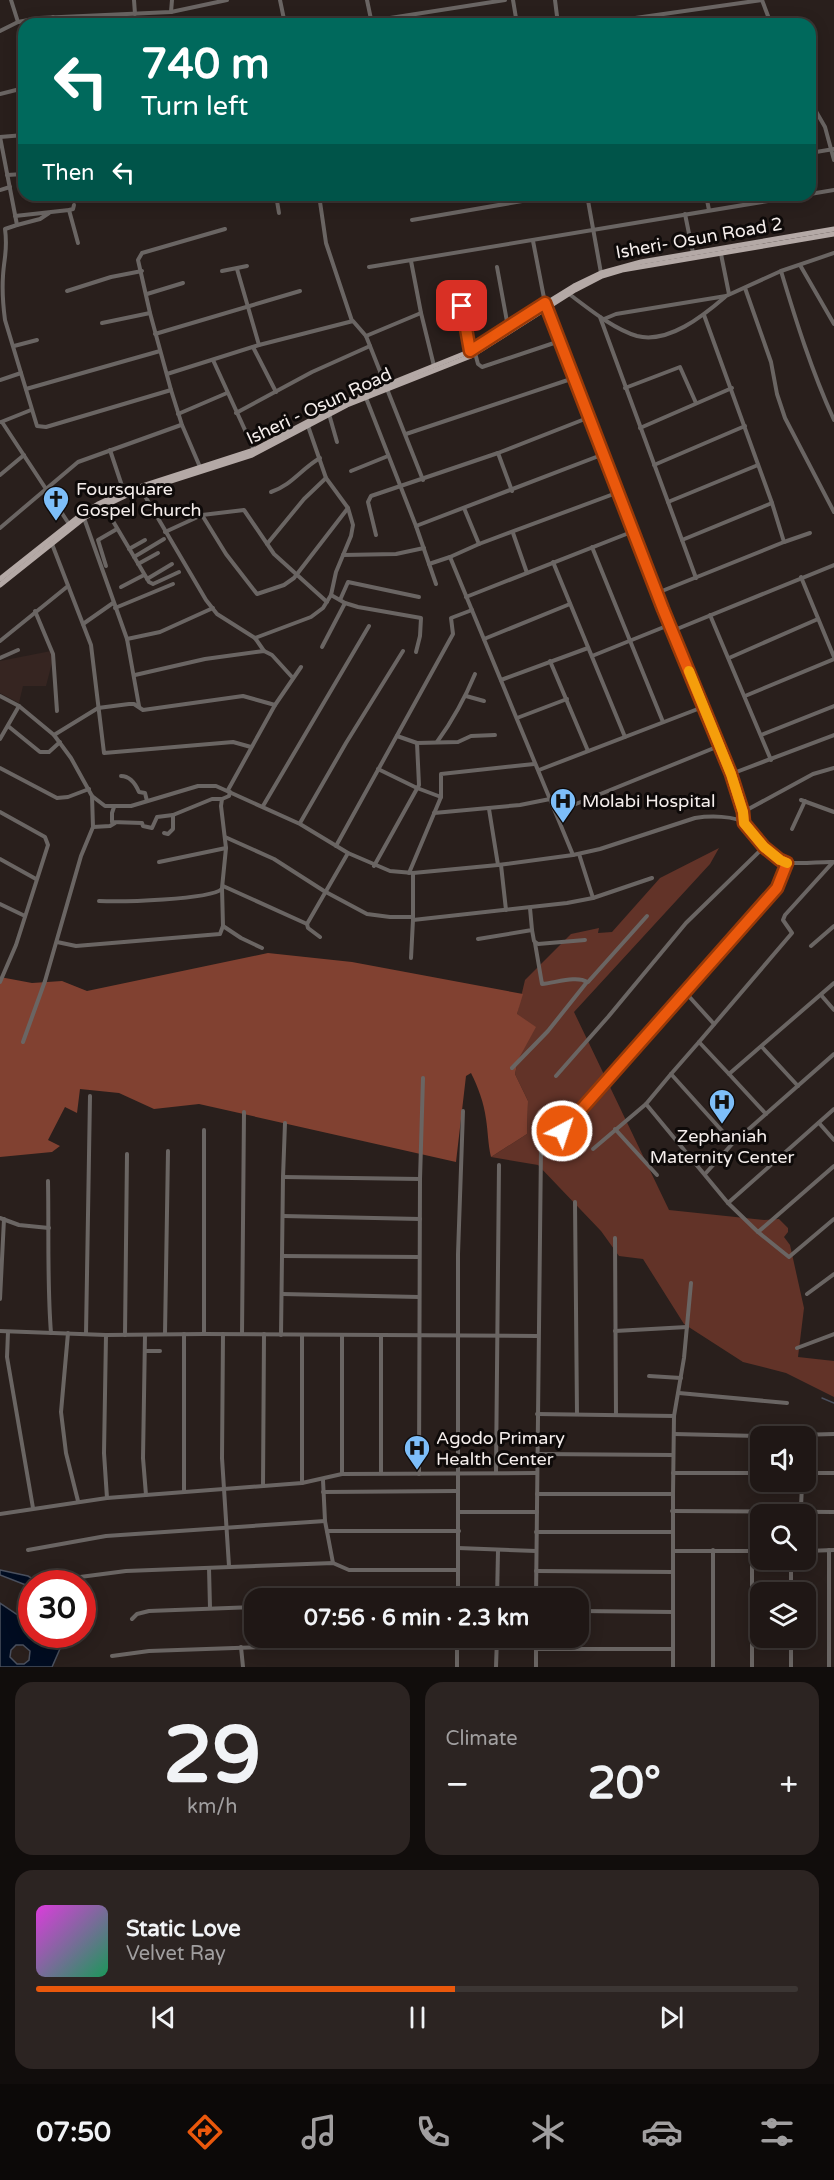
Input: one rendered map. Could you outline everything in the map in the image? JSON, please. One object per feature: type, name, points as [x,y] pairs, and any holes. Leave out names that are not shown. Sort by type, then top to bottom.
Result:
[{"type":"main road","name":"Isheri- Osun Road 2","points":[[0,579],[92,507],[124,492],[255,452],[347,401],[388,387],[472,352],[574,285],[601,273],[642,262],[693,253],[834,232]]},
{"type":"main road","name":"Isheri - Osun Road","points":[[0,585],[84,518],[104,506],[255,452],[388,387],[451,365],[546,305],[602,276],[622,270],[834,232]]},
{"type":"street","points":[[0,31],[18,22],[11,0]]},
{"type":"street","points":[[134,0],[135,14]]},
{"type":"street","points":[[171,12],[172,0]]},
{"type":"street","points":[[46,18],[171,12],[227,0]]},
{"type":"street","points":[[280,0],[284,18]]},
{"type":"street","points":[[367,0],[370,18]]},
{"type":"street","points":[[396,18],[506,0]]},
{"type":"street","points":[[513,0],[516,18]]},
{"type":"street","points":[[555,0],[557,18]]},
{"type":"street","points":[[635,18],[762,0],[769,18]]},
{"type":"street","points":[[0,94],[18,90]]},
{"type":"street","points":[[816,115],[825,127],[834,159]]},
{"type":"street","points":[[17,225],[0,137],[18,136]]},
{"type":"street","points":[[816,152],[832,150]]},
{"type":"street","points":[[7,175],[18,174]]},
{"type":"street","points":[[0,190],[10,187]]},
{"type":"street","points":[[816,193],[834,190]]},
{"type":"street","points":[[277,201],[279,213]]},
{"type":"street","points":[[320,201],[326,243],[352,321],[366,336],[423,480]]},
{"type":"street","points":[[412,220],[522,201]]},
{"type":"street","points":[[588,201],[601,273]]},
{"type":"street","points":[[707,201],[709,210]]},
{"type":"street","points":[[369,267],[766,201]]},
{"type":"street","points":[[15,216],[69,210],[73,209],[74,205]]},
{"type":"street","points":[[69,210],[78,243]]},
{"type":"street","points":[[52,211],[40,219],[2,229],[7,252],[3,273],[5,320],[37,426],[43,428],[171,390]]},
{"type":"street","points":[[685,214],[693,253]]},
{"type":"street","points":[[201,468],[178,414],[155,334],[138,260],[142,253],[225,229]]},
{"type":"street","points":[[532,241],[546,305],[657,593],[731,774],[743,812],[744,823],[764,847],[780,860],[787,863],[834,862]]},
{"type":"street","points":[[602,318],[727,296],[781,271],[834,253]]},
{"type":"street","points":[[721,254],[727,296]]},
{"type":"street","points":[[411,261],[434,366]]},
{"type":"street","points":[[800,265],[834,324]]},
{"type":"street","points":[[222,272],[247,266]]},
{"type":"street","points":[[497,267],[508,327]]},
{"type":"street","points":[[237,269],[259,345]]},
{"type":"street","points":[[67,291],[111,277],[142,271]]},
{"type":"street","points":[[781,271],[795,316],[834,420]]},
{"type":"street","points":[[147,294],[183,283]]},
{"type":"street","points":[[458,283],[472,352],[482,367],[560,341]]},
{"type":"street","points":[[745,288],[771,363],[784,418],[834,513]]},
{"type":"street","points":[[155,334],[300,291]]},
{"type":"street","points":[[569,294],[602,318],[638,336],[651,336],[676,330],[704,315],[727,296]]},
{"type":"street","points":[[102,323],[150,312]]},
{"type":"street","points":[[366,336],[421,313]]},
{"type":"street","points":[[704,315],[732,388],[784,542]]},
{"type":"street","points":[[602,318],[625,388],[696,578]]},
{"type":"street","points":[[167,374],[259,345],[352,321]]},
{"type":"street","points":[[14,346],[37,340]]},
{"type":"street","points":[[236,412],[312,372],[370,346]]},
{"type":"street","points":[[253,347],[276,392]]},
{"type":"street","points":[[26,389],[160,351]]},
{"type":"street","points":[[213,360],[255,452]]},
{"type":"street","points":[[625,388],[680,368],[696,403]]},
{"type":"street","points":[[0,380],[21,373]]},
{"type":"street","points":[[406,434],[574,378]]},
{"type":"street","points":[[640,428],[732,388]]},
{"type":"street","points":[[178,414],[227,393]]},
{"type":"street","points":[[366,398],[436,584]]},
{"type":"street","points":[[31,410],[1,422],[69,524]]},
{"type":"street","points":[[329,414],[337,442]]},
{"type":"street","points":[[376,535],[368,499],[498,453],[590,417]]},
{"type":"street","points":[[0,528],[78,462],[182,424]]},
{"type":"street","points":[[255,638],[318,613],[331,595],[336,572],[351,536],[353,525],[348,508],[326,478],[308,426]]},
{"type":"street","points":[[654,465],[745,426]]},
{"type":"street","points":[[110,450],[124,492]]},
{"type":"street","points":[[498,453],[512,491]]},
{"type":"street","points":[[416,526],[604,454]]},
{"type":"street","points":[[0,474],[24,455]]},
{"type":"street","points":[[351,471],[388,456]]},
{"type":"street","points":[[271,492],[287,486],[306,466],[320,458]]},
{"type":"street","points":[[668,502],[758,465]]},
{"type":"street","points":[[267,544],[309,493],[326,478]]},
{"type":"street","points":[[142,491],[213,608],[218,614],[255,638],[264,651],[272,655],[292,677]]},
{"type":"street","points":[[429,564],[450,558],[479,544],[619,492]]},
{"type":"street","points":[[682,540],[772,503]]},
{"type":"street","points":[[104,506],[146,577],[153,584],[179,572]]},
{"type":"street","points":[[202,516],[226,554],[257,594],[284,585],[296,574],[348,508]]},
{"type":"street","points":[[464,508],[479,544]]},
{"type":"street","points":[[165,532],[202,516],[244,510],[267,544],[327,602]]},
{"type":"street","points":[[84,518],[127,639],[139,708]]},
{"type":"street","points":[[106,567],[98,540],[117,529]]},
{"type":"street","points":[[466,597],[634,531]]},
{"type":"street","points":[[657,593],[810,532]]},
{"type":"street","points":[[513,533],[527,573]]},
{"type":"street","points":[[134,557],[164,539]]},
{"type":"street","points":[[129,549],[145,540]]},
{"type":"street","points":[[52,544],[91,645],[104,750],[107,754],[233,742],[251,747]]},
{"type":"street","points":[[592,547],[663,722]]},
{"type":"street","points":[[343,555],[396,554],[424,548]]},
{"type":"street","points":[[138,564],[158,553]]},
{"type":"street","points":[[450,558],[573,855]]},
{"type":"street","points":[[553,562],[625,737]]},
{"type":"street","points":[[121,587],[172,564]]},
{"type":"street","points":[[672,631],[834,565]]},
{"type":"street","points":[[745,696],[834,658],[801,577]]},
{"type":"street","points":[[340,600],[348,582],[419,597]]},
{"type":"street","points":[[115,608],[173,584]]},
{"type":"street","points":[[0,641],[68,586]]},
{"type":"street","points":[[331,595],[345,603],[421,618],[416,652]]},
{"type":"street","points":[[83,624],[113,603]]},
{"type":"street","points":[[322,646],[345,603]]},
{"type":"street","points":[[484,639],[570,604]]},
{"type":"street","points":[[127,639],[160,632],[213,608]]},
{"type":"street","points":[[336,846],[453,634],[451,618],[472,610]]},
{"type":"street","points":[[36,611],[53,654],[57,711]]},
{"type":"street","points":[[710,615],[771,760]]},
{"type":"street","points":[[729,658],[818,619]]},
{"type":"street","points":[[592,656],[670,625]]},
{"type":"street","points":[[263,806],[369,626]]},
{"type":"street","points":[[501,680],[588,648]]},
{"type":"street","points":[[0,658],[18,650]]},
{"type":"street","points":[[135,675],[205,659],[264,651]]},
{"type":"street","points":[[300,824],[403,651]]},
{"type":"street","points":[[550,661],[588,751]]},
{"type":"street","points":[[114,807],[111,819],[116,822],[142,823],[143,826],[152,828],[157,817],[173,815],[212,799],[229,796],[229,791],[251,747],[292,677],[301,667]]},
{"type":"street","points":[[436,742],[466,696],[475,674]]},
{"type":"street","points":[[0,696],[19,706],[54,735],[93,796],[93,827],[81,856],[57,942],[23,1042]]},
{"type":"street","points":[[54,735],[98,708],[129,704],[143,710],[243,696],[275,705]]},
{"type":"street","points":[[466,696],[484,702]]},
{"type":"street","points":[[517,718],[567,699]]},
{"type":"street","points":[[0,739],[19,706]]},
{"type":"street","points":[[761,735],[834,706]]},
{"type":"street","points":[[538,770],[703,707]]},
{"type":"street","points":[[8,726],[40,752],[49,752],[60,742]]},
{"type":"street","points":[[397,735],[417,743],[458,742],[471,736],[495,735]]},
{"type":"street","points":[[731,774],[834,735]]},
{"type":"street","points":[[374,866],[417,788],[419,782],[417,743]]},
{"type":"street","points":[[556,812],[718,746]]},
{"type":"street","points":[[411,958],[413,919],[411,873],[441,797],[440,776],[442,773],[535,764]]},
{"type":"street","points":[[0,768],[57,798],[68,797],[90,789]]},
{"type":"street","points":[[743,812],[813,774],[834,768]]},
{"type":"street","points":[[378,769],[441,797]]},
{"type":"street","points":[[121,776],[127,776],[132,780],[139,792],[145,793],[147,801]]},
{"type":"street","points":[[93,796],[105,806],[131,806],[207,785],[229,791],[263,806],[374,866],[390,871],[411,873],[499,865],[579,854],[695,818],[718,816],[744,823]]},
{"type":"street","points":[[57,942],[76,946],[220,934],[223,926],[226,848],[222,799]]},
{"type":"street","points":[[434,813],[489,809],[550,799]]},
{"type":"street","points":[[792,829],[803,801],[834,812]]},
{"type":"street","points":[[489,809],[506,910]]},
{"type":"street","points":[[0,813],[47,840],[46,851],[14,952],[0,982]]},
{"type":"street","points":[[164,833],[168,834],[173,830],[173,815]]},
{"type":"street","points":[[93,827],[110,826],[116,822]]},
{"type":"street","points":[[225,837],[274,860],[367,914],[390,917],[413,919],[530,908],[593,898],[652,878]]},
{"type":"street","points":[[556,1076],[680,929],[764,847]]},
{"type":"street","points":[[159,862],[226,848]]},
{"type":"street","points":[[307,924],[348,853]]},
{"type":"street","points":[[579,854],[593,898]]},
{"type":"street","points":[[0,859],[37,879]]},
{"type":"street","points":[[593,1149],[646,1104],[792,933],[783,920],[785,915],[834,862]]},
{"type":"street","points":[[562,1131],[777,888],[787,863]]},
{"type":"street","points":[[99,901],[163,899],[213,893],[223,887]]},
{"type":"street","points":[[223,887],[307,924],[308,928],[320,937]]},
{"type":"street","points":[[0,904],[25,916]]},
{"type":"street","points":[[530,908],[542,984],[575,980],[586,980],[587,982]]},
{"type":"street","points":[[512,1068],[548,1031],[587,982],[647,916]]},
{"type":"street","points":[[223,926],[262,948]]},
{"type":"street","points":[[811,946],[834,926]]},
{"type":"street","points":[[478,939],[532,930]]},
{"type":"street","points":[[535,943],[585,940]]},
{"type":"street","points":[[729,1074],[834,983]]},
{"type":"street","points":[[685,992],[714,1024]]},
{"type":"street","points":[[821,994],[834,1010]]},
{"type":"street","points":[[699,1042],[766,1114]]},
{"type":"street","points":[[762,1047],[798,1086]]},
{"type":"street","points":[[705,1174],[733,1143],[834,1054]]},
{"type":"street","points":[[671,1074],[733,1143]]},
{"type":"street","points":[[419,1474],[420,1179],[423,1078]]},
{"type":"street","points":[[86,1334],[90,1096]]},
{"type":"street","points":[[646,1104],[728,1203],[758,1232],[789,1257],[833,1222]]},
{"type":"street","points":[[728,1203],[834,1109]]},
{"type":"street","points":[[458,1588],[457,1335],[463,1111]]},
{"type":"street","points":[[242,1334],[244,1112]]},
{"type":"street","points":[[819,1123],[834,1140]]},
{"type":"street","points":[[281,1335],[285,1124]]},
{"type":"street","points":[[615,1129],[657,1175]]},
{"type":"street","points":[[204,1130],[204,1334]]},
{"type":"street","points":[[536,1588],[537,1336],[541,1147]]},
{"type":"street","points":[[165,1334],[168,1151]]},
{"type":"street","points":[[125,1335],[127,1154]]},
{"type":"street","points":[[496,1473],[499,1165]]},
{"type":"street","points":[[758,1232],[834,1166]]},
{"type":"street","points":[[283,1177],[420,1179]]},
{"type":"street","points":[[48,1181],[48,1293],[51,1333]]},
{"type":"street","points":[[575,1202],[577,1414]]},
{"type":"street","points":[[283,1216],[420,1219]]},
{"type":"street","points":[[0,1299],[2,1218],[19,1225],[49,1228]]},
{"type":"street","points":[[615,1238],[616,1415]]},
{"type":"street","points":[[282,1256],[420,1257]]},
{"type":"street","points":[[807,1294],[834,1274]]},
{"type":"street","points":[[674,1667],[672,1494],[674,1416],[681,1378],[691,1283]]},
{"type":"street","points":[[282,1294],[419,1297]]},
{"type":"street","points":[[615,1331],[687,1327]]},
{"type":"street","points":[[0,1331],[106,1335],[537,1336]]},
{"type":"street","points":[[8,1332],[7,1357],[33,1508]]},
{"type":"street","points":[[68,1333],[61,1412],[66,1453],[78,1501]]},
{"type":"street","points":[[184,1334],[184,1491]]},
{"type":"street","points":[[223,1334],[223,1488],[229,1566]]},
{"type":"street","points":[[263,1486],[264,1334]]},
{"type":"street","points":[[797,1348],[834,1334]]},
{"type":"street","points":[[106,1335],[104,1453],[107,1497]]},
{"type":"street","points":[[145,1335],[143,1458],[146,1495]]},
{"type":"street","points":[[302,1335],[302,1483]]},
{"type":"street","points":[[381,1335],[381,1473]]},
{"type":"street","points":[[342,1336],[342,1474]]},
{"type":"street","points":[[145,1351],[160,1351]]},
{"type":"street","points":[[650,1376],[681,1378]]},
{"type":"street","points":[[679,1393],[787,1404]]},
{"type":"street","points":[[537,1414],[674,1416]]},
{"type":"street","points":[[674,1434],[758,1436],[834,1434]]},
{"type":"street","points":[[537,1454],[673,1455]]},
{"type":"street","points":[[0,1514],[107,1497],[302,1483],[342,1474],[536,1473]]},
{"type":"street","points":[[674,1473],[750,1473]]},
{"type":"street","points":[[816,1473],[834,1473]]},
{"type":"street","points":[[323,1480],[325,1521],[333,1563]]},
{"type":"street","points":[[323,1492],[458,1491]]},
{"type":"street","points":[[537,1494],[672,1494]]},
{"type":"street","points":[[672,1511],[750,1512]]},
{"type":"street","points":[[459,1512],[537,1512]]},
{"type":"street","points":[[816,1512],[834,1512]]},
{"type":"street","points":[[28,1550],[106,1536],[325,1521]]},
{"type":"street","points":[[327,1531],[459,1531]]},
{"type":"street","points":[[536,1532],[673,1532]]},
{"type":"street","points":[[458,1548],[536,1551]]},
{"type":"street","points":[[713,1550],[713,1667]]},
{"type":"street","points":[[816,1551],[832,1550],[829,1667]]},
{"type":"street","points":[[497,1588],[498,1551]]},
{"type":"street","points":[[673,1551],[750,1551]]},
{"type":"street","points":[[96,1575],[126,1571],[333,1563],[348,1570],[458,1570]]},
{"type":"street","points":[[209,1568],[210,1608]]},
{"type":"street","points":[[752,1570],[752,1667]]},
{"type":"street","points":[[536,1571],[673,1572]]},
{"type":"street","points":[[132,1619],[137,1614],[149,1611],[244,1607]]},
{"type":"street","points":[[589,1611],[673,1612]]},
{"type":"street","points":[[241,1647],[243,1667]]},
{"type":"street","points":[[112,1656],[149,1651],[244,1647]]},
{"type":"street","points":[[457,1648],[457,1667]]},
{"type":"street","points":[[496,1667],[497,1648]]},
{"type":"street","points":[[791,1648],[791,1667]]},
{"type":"street","points":[[536,1667],[537,1649],[673,1649]]},
{"type":"shaded area","points":[[51,651],[52,663],[46,686],[23,686],[19,703],[0,693],[0,661]]},
{"type":"shaded area","points":[[719,848],[710,864],[574,1012],[669,1210],[764,1220],[779,1219],[788,1228],[784,1237],[790,1245],[804,1308],[798,1357],[834,1361],[834,1397],[786,1373],[743,1362],[684,1324],[643,1259],[619,1256],[601,1231],[538,1165],[491,1157],[527,1134],[528,1101],[515,1074],[518,1060],[517,1014],[525,980],[571,934],[599,928],[598,933],[612,932],[660,878]]},
{"type":"shaded area","points":[[268,953],[352,962],[523,994],[517,1014],[536,1027],[518,1060],[515,1074],[528,1101],[527,1134],[491,1157],[484,1107],[471,1073],[466,1076],[456,1162],[199,1104],[154,1109],[119,1093],[80,1089],[77,1113],[65,1107],[48,1140],[60,1146],[52,1152],[0,1157],[0,977],[32,983],[62,981],[87,991]]},
{"type":"water","points":[[0,1570],[18,1574],[18,1582],[0,1575]]},
{"type":"water","points":[[0,1603],[18,1615],[18,1645],[11,1650],[10,1657],[17,1664],[24,1664],[29,1660],[30,1651],[26,1648],[60,1648],[52,1667],[0,1667]]},
{"type":"waterway","points":[[822,1398],[834,1403]]},
{"type":"slow traffic","points":[[689,671],[731,774],[743,812],[744,823],[764,847],[787,863]]},
{"type":"place","name":"Foursquare Gospel Church","points":[[56,522]]},
{"type":"place","name":"Molabi Hospital","points":[[563,824]]},
{"type":"place","name":"Zephaniah Maternity Center","points":[[722,1125]]},
{"type":"place","name":"Agodo Primary Health Center","points":[[417,1471]]},
{"type":"route","points":[[462,306],[470,351],[545,303],[663,609],[731,774],[743,812],[744,823],[764,847],[787,863],[777,888],[562,1131]]}]
